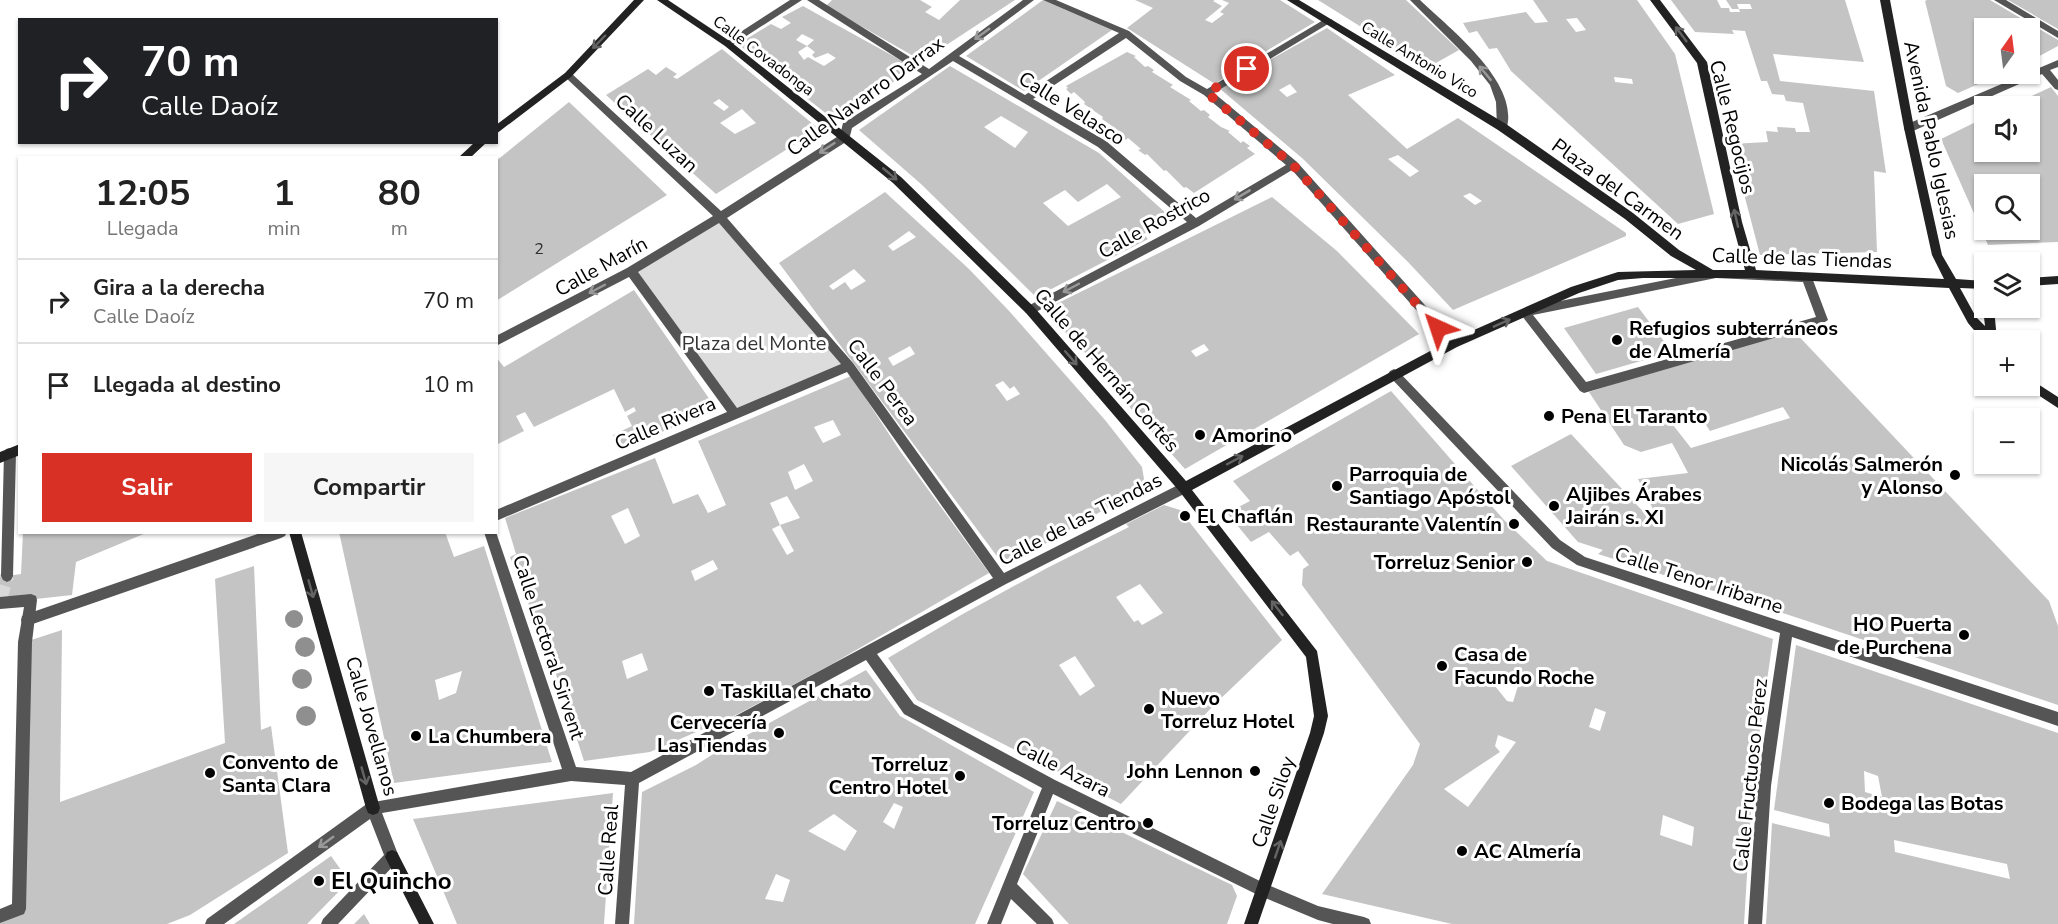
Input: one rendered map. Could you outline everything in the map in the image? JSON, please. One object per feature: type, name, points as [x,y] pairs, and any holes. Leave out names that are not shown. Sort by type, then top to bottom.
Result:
[{"type":"street","points":[[498,129],[568,75],[639,0]]},
{"type":"street","name":"Calle Covadonga","points":[[662,0],[729,44],[845,137]]},
{"type":"street","points":[[729,44],[797,0]]},
{"type":"street","points":[[812,0],[929,74]]},
{"type":"street","name":"Calle Navarro Darrax","points":[[720,217],[845,137],[847,126],[929,74],[1029,0]]},
{"type":"street","points":[[1048,0],[1126,33],[1183,79],[1207,93],[1293,165],[1453,344]]},
{"type":"street","name":"Calle Antonio Vico","points":[[1292,0],[1502,127]]},
{"type":"street","points":[[1415,0],[1488,76],[1499,93],[1503,111],[1502,127]]},
{"type":"street","name":"Calle Regocijos","points":[[1655,0],[1702,62],[1737,222],[1752,274]]},
{"type":"street","name":"Avenida Pablo Iglesias","points":[[1885,0],[1909,128],[1937,255],[1972,320],[1982,330]]},
{"type":"street","points":[[1999,0],[2058,35]]},
{"type":"street","points":[[1207,93],[1328,21]]},
{"type":"street","points":[[1024,100],[1126,33]]},
{"type":"street","name":"Calle Velasco","points":[[951,56],[1102,144],[1195,223]]},
{"type":"street","points":[[1909,128],[2058,63]]},
{"type":"street","points":[[2044,70],[2058,87]]},
{"type":"street","name":"Calle Luzan","points":[[568,75],[720,217]]},
{"type":"street","name":"Plaza del Carmen","points":[[1502,127],[1629,216],[1675,254],[1716,274]]},
{"type":"street","name":"Calle de Hernán Cortés","points":[[845,137],[897,180],[1030,310],[1184,488],[1312,655]]},
{"type":"street","points":[[465,156],[480,144]]},
{"type":"street","name":"Calle Rostrico","points":[[1030,310],[1195,223],[1293,165]]},
{"type":"street","name":"Calle Marín","points":[[498,341],[631,271],[720,217]]},
{"type":"street","name":"Calle Perea","points":[[720,217],[849,366],[1002,580]]},
{"type":"street","points":[[631,271],[735,414]]},
{"type":"street","points":[[1716,274],[1807,278],[1822,320],[1584,388],[1525,312],[1716,274]]},
{"type":"street","name":"Calle de las Tiendas","points":[[632,779],[1002,580],[1184,488],[1394,374],[1453,344],[1584,286],[1618,276],[1716,274],[1974,285]]},
{"type":"street","points":[[2040,281],[2058,280]]},
{"type":"street","name":"Calle Rivera","points":[[498,515],[849,366]]},
{"type":"street","name":"Calle Tenor Iribarne","points":[[1394,374],[1556,544],[1581,561],[2058,719]]},
{"type":"street","points":[[2040,390],[2058,402]]},
{"type":"street","points":[[7,576],[10,453]]},
{"type":"street","points":[[27,620],[275,534]]},
{"type":"street","name":"Calle Jovellanos","points":[[296,534],[373,808],[392,857],[426,924]]},
{"type":"street","name":"Calle Lectoral Sirvent","points":[[491,534],[571,774]]},
{"type":"street","points":[[0,603],[31,600],[25,642],[19,909],[0,916]]},
{"type":"street","name":"Calle Fructuoso Pérez","points":[[1755,924],[1764,786],[1787,630]]},
{"type":"street","name":"Calle Azara","points":[[868,652],[909,709],[1050,785],[1263,890],[1318,913],[1364,924]]},
{"type":"street","name":"Calle Siloy","points":[[1251,924],[1321,716],[1317,675],[1312,655]]},
{"type":"street","points":[[212,924],[373,808],[571,774],[632,779]]},
{"type":"street","name":"Calle Real","points":[[622,924],[632,779]]},
{"type":"street","points":[[994,924],[1050,785]]},
{"type":"street","points":[[328,924],[392,857]]},
{"type":"street","points":[[1009,886],[1047,924]]},
{"type":"green space","name":"Plaza del Monte","points":[[720,217],[849,366],[735,414],[631,271]]},
{"type":"building","points":[[832,0],[920,0],[932,7],[925,12],[939,20],[960,0],[1015,0],[922,61],[826,6]]},
{"type":"building","points":[[1043,0],[1112,30],[1024,91],[966,56]]},
{"type":"building","points":[[1135,0],[1215,0],[1213,1],[1222,6],[1205,20],[1212,23],[1224,14],[1220,12],[1229,3],[1222,0],[1280,0],[1315,22],[1215,84],[1127,28],[1153,8]]},
{"type":"building","points":[[1318,0],[1406,0],[1459,50],[1427,68]]},
{"type":"building","points":[[1533,0],[1637,0],[1675,54],[1714,214],[1678,224],[1511,71],[1497,48],[1489,49],[1477,31],[1469,33],[1463,23],[1526,12],[1535,23],[1548,22]],"holes":[[[1577,18],[1586,30],[1576,32],[1566,19]],[[1614,77],[1632,79],[1633,84],[1615,82]]]},
{"type":"building","points":[[1671,0],[1717,0],[1721,8],[1729,8],[1730,12],[1740,12],[1739,9],[1732,9],[1726,0],[1845,0],[1864,62],[1773,54],[1780,81],[1874,91],[1886,173],[1874,171],[1877,252],[1760,255],[1731,144],[1768,142],[1766,131],[1778,132],[1777,127],[1795,128],[1796,132],[1810,132],[1803,103],[1786,101],[1784,95],[1772,94],[1767,81],[1761,81],[1745,31],[1732,30],[1734,34],[1695,32]],"holes":[[[1737,4],[1750,4],[1752,9],[1739,9]]]},
{"type":"building","points":[[1990,0],[2021,18],[1974,18],[1974,84],[1978,84],[1958,93],[1946,86],[1925,1]]},
{"type":"building","points":[[2008,0],[2058,0],[2058,29]]},
{"type":"building","points":[[803,6],[915,68],[840,116],[828,115],[738,44],[771,24],[781,29],[791,23],[782,17]],"holes":[[[802,34],[814,40],[807,46],[796,40]],[[807,46],[815,52],[812,55],[815,58],[828,53],[836,58],[824,66],[808,57],[804,60],[798,52]]]},
{"type":"building","points":[[1327,28],[1395,75],[1348,95],[1407,149],[1458,118],[1626,233],[1626,236],[1453,310],[1408,262],[1302,158],[1219,88]],"holes":[[[1290,84],[1297,92],[1287,97],[1279,90]],[[1398,155],[1419,171],[1410,177],[1388,159]],[[1470,193],[1482,201],[1475,205],[1463,196]]]},
{"type":"building","points":[[2040,29],[2058,40],[2058,46],[2040,56]]},
{"type":"building","points":[[722,49],[819,129],[716,194],[606,95],[648,69],[656,75],[666,67],[677,74],[673,77],[677,79]],"holes":[[[719,99],[729,107],[724,111],[713,103]],[[742,109],[756,123],[735,134],[720,123]]]},
{"type":"building","points":[[1127,52],[1136,56],[1134,57],[1145,67],[1148,66],[1154,70],[1152,72],[1173,85],[1170,87],[1191,100],[1189,101],[1201,111],[1204,110],[1210,115],[1208,117],[1230,131],[1228,132],[1241,143],[1243,141],[1250,146],[1247,148],[1255,154],[1194,193],[1184,188],[1147,154],[1138,150],[1141,149],[1128,138],[1126,140],[1120,134],[1122,133],[1084,104],[1085,102],[1074,92],[1071,94],[1066,89],[1068,88],[1066,86]]},
{"type":"building","points":[[950,66],[1099,153],[1167,214],[1164,225],[1143,234],[1148,239],[1036,297],[921,184],[859,130]],"holes":[[[1001,116],[1028,132],[1015,148],[984,127]],[[1107,184],[1121,197],[1068,226],[1043,203],[1065,190],[1078,202]]]},
{"type":"building","points":[[2051,87],[2058,96],[2058,242],[1988,245],[1986,240],[2040,240],[2040,174],[1974,174],[1974,213],[1941,139],[1974,123],[1974,162],[2040,162],[2040,96],[2032,96]]},
{"type":"building","points":[[569,102],[667,195],[498,300],[498,159]]},
{"type":"building","points":[[885,192],[969,269],[1105,420],[1142,467],[1144,479],[1138,490],[1005,567],[779,263]],"holes":[[[909,231],[916,237],[893,251],[888,246]],[[854,269],[866,281],[851,290],[845,282],[833,290],[829,286]],[[910,346],[915,354],[893,366],[888,358]],[[1003,381],[1010,389],[1014,386],[1020,394],[1007,401],[995,385]]]},
{"type":"building","points":[[1272,197],[1337,251],[1419,334],[1185,469],[1132,410],[1099,367],[1044,310]],"holes":[[[1204,344],[1209,350],[1196,357],[1191,351]]]},
{"type":"building","points":[[634,290],[717,410],[619,449],[613,435],[632,426],[627,416],[636,411],[634,407],[625,412],[614,389],[534,427],[525,412],[516,416],[524,431],[498,444],[498,360],[504,367]]},
{"type":"building","name":"Refugios subterráneos de Almería","points":[[1638,307],[1672,352],[1596,374],[1564,328]]},
{"type":"building","points":[[1791,328],[2049,601],[2058,626],[2058,705],[1598,554],[1603,550],[1578,542],[1511,466],[1571,434],[1650,519],[1657,517],[1638,479],[1688,473],[1672,443],[1641,452],[1624,445],[1589,392]],"holes":[[[1783,407],[1790,418],[1691,448],[1673,425],[1701,417],[1710,431]]]},
{"type":"building","points":[[851,376],[900,451],[989,573],[832,664],[738,714],[650,752],[584,761],[542,631],[540,633],[510,557],[516,554],[505,518],[655,458],[673,504],[698,494],[708,513],[726,505],[698,441]],"holes":[[[833,420],[841,435],[823,443],[814,427]],[[804,464],[813,481],[795,490],[788,472]],[[787,496],[800,518],[780,525],[770,503]],[[628,508],[640,536],[625,544],[611,516]],[[780,525],[794,551],[787,555],[772,529]],[[713,560],[718,569],[695,581],[691,571]],[[642,653],[648,670],[627,679],[622,661]]]},
{"type":"building","points":[[1391,391],[1504,520],[1547,561],[1773,639],[1753,777],[1744,924],[1452,924],[1322,894],[1413,765],[1420,744],[1302,585],[1303,569],[1309,565],[1298,551],[1290,556],[1269,532],[1251,542],[1227,513],[1250,501],[1233,481]],"holes":[[[1509,676],[1518,686],[1513,702],[1507,701],[1495,686]],[[1595,708],[1606,712],[1600,731],[1589,727]],[[1498,735],[1516,742],[1468,807],[1444,789],[1500,752],[1495,746]],[[1663,815],[1694,827],[1692,846],[1660,835]]]},
{"type":"building","points":[[1164,505],[1180,510],[1282,640],[1214,705],[1121,804],[917,700],[888,658],[1047,568],[1129,527],[1126,524]],"holes":[[[1140,584],[1163,613],[1142,625],[1138,620],[1134,622],[1116,597]],[[1075,656],[1095,686],[1080,696],[1059,665]]]},
{"type":"building","points":[[23,534],[144,534],[76,562],[72,595],[0,603],[0,577],[21,574]]},
{"type":"building","points":[[339,534],[446,534],[454,557],[484,546],[552,762],[394,783]],"holes":[[[462,671],[456,693],[439,700],[435,680]]]},
{"type":"building","name":"Convento de Santa Clara","points":[[254,566],[261,730],[271,726],[288,853],[190,915],[167,924],[0,924],[0,916],[19,909],[25,642],[62,630],[60,802],[225,743],[215,579]]},
{"type":"building","points":[[1796,645],[2058,733],[2058,924],[1766,924],[1772,823],[1830,837],[1829,824],[1774,810]],"holes":[[[1864,771],[1878,776],[1882,797],[1865,792]],[[1894,840],[2007,864],[2010,879],[1895,852]]]},
{"type":"building","points":[[866,670],[900,716],[1034,792],[975,924],[634,924],[642,792],[696,765]],"holes":[[[894,803],[903,807],[894,829],[883,822]],[[834,814],[857,831],[845,851],[808,831]],[[776,874],[790,880],[783,902],[765,899]]]},
{"type":"building","points":[[613,793],[604,924],[457,924],[413,819]]},
{"type":"building","points":[[1057,801],[1232,885],[1237,896],[1227,924],[1069,924],[1023,874]]},
{"type":"building","points":[[331,856],[349,881],[307,924],[234,924]]},
{"type":"building","points":[[364,914],[370,924],[354,924]]},
{"type":"tunnel","points":[[0,599],[7,576]]},
{"type":"place","name":"Refugios subterráneos de Almería","points":[[1617,340]]},
{"type":"place","name":"Pena El Taranto","points":[[1549,416]]},
{"type":"place","name":"Amorino","points":[[1200,435]]},
{"type":"place","name":"Nicolás Salmerón y Alonso","points":[[1955,475]]},
{"type":"place","name":"Parroquia de Santiago Apóstol","points":[[1337,486]]},
{"type":"place","name":"Aljibes Árabes Jairán s. XI","points":[[1554,506]]},
{"type":"place","name":"El Chaflán","points":[[1185,516]]},
{"type":"place","name":"Restaurante Valentín","points":[[1514,524]]},
{"type":"place","name":"Torreluz Senior","points":[[1527,562]]},
{"type":"place","name":"HO Puerta de Purchena","points":[[1964,635]]},
{"type":"place","name":"Casa de Facundo Roche","points":[[1442,666]]},
{"type":"place","name":"Taskilla el chato","points":[[709,691]]},
{"type":"place","name":"Nuevo Torreluz Hotel","points":[[1149,709]]},
{"type":"place","name":"Cervecería Las Tiendas","points":[[779,733]]},
{"type":"place","name":"La Chumbera","points":[[416,736]]},
{"type":"place","name":"John Lennon","points":[[1255,771]]},
{"type":"place","name":"Convento de Santa Clara","points":[[210,773]]},
{"type":"place","name":"Torreluz Centro Hotel","points":[[960,776]]},
{"type":"place","name":"Bodega las Botas","points":[[1829,803]]},
{"type":"place","name":"Torreluz Centro","points":[[1148,823]]},
{"type":"place","name":"AC Almería","points":[[1462,851]]},
{"type":"place","name":"El Quincho","points":[[319,881]]},
{"type":"route","points":[[1247,69],[1207,93],[1293,165],[1438,328]]}]
